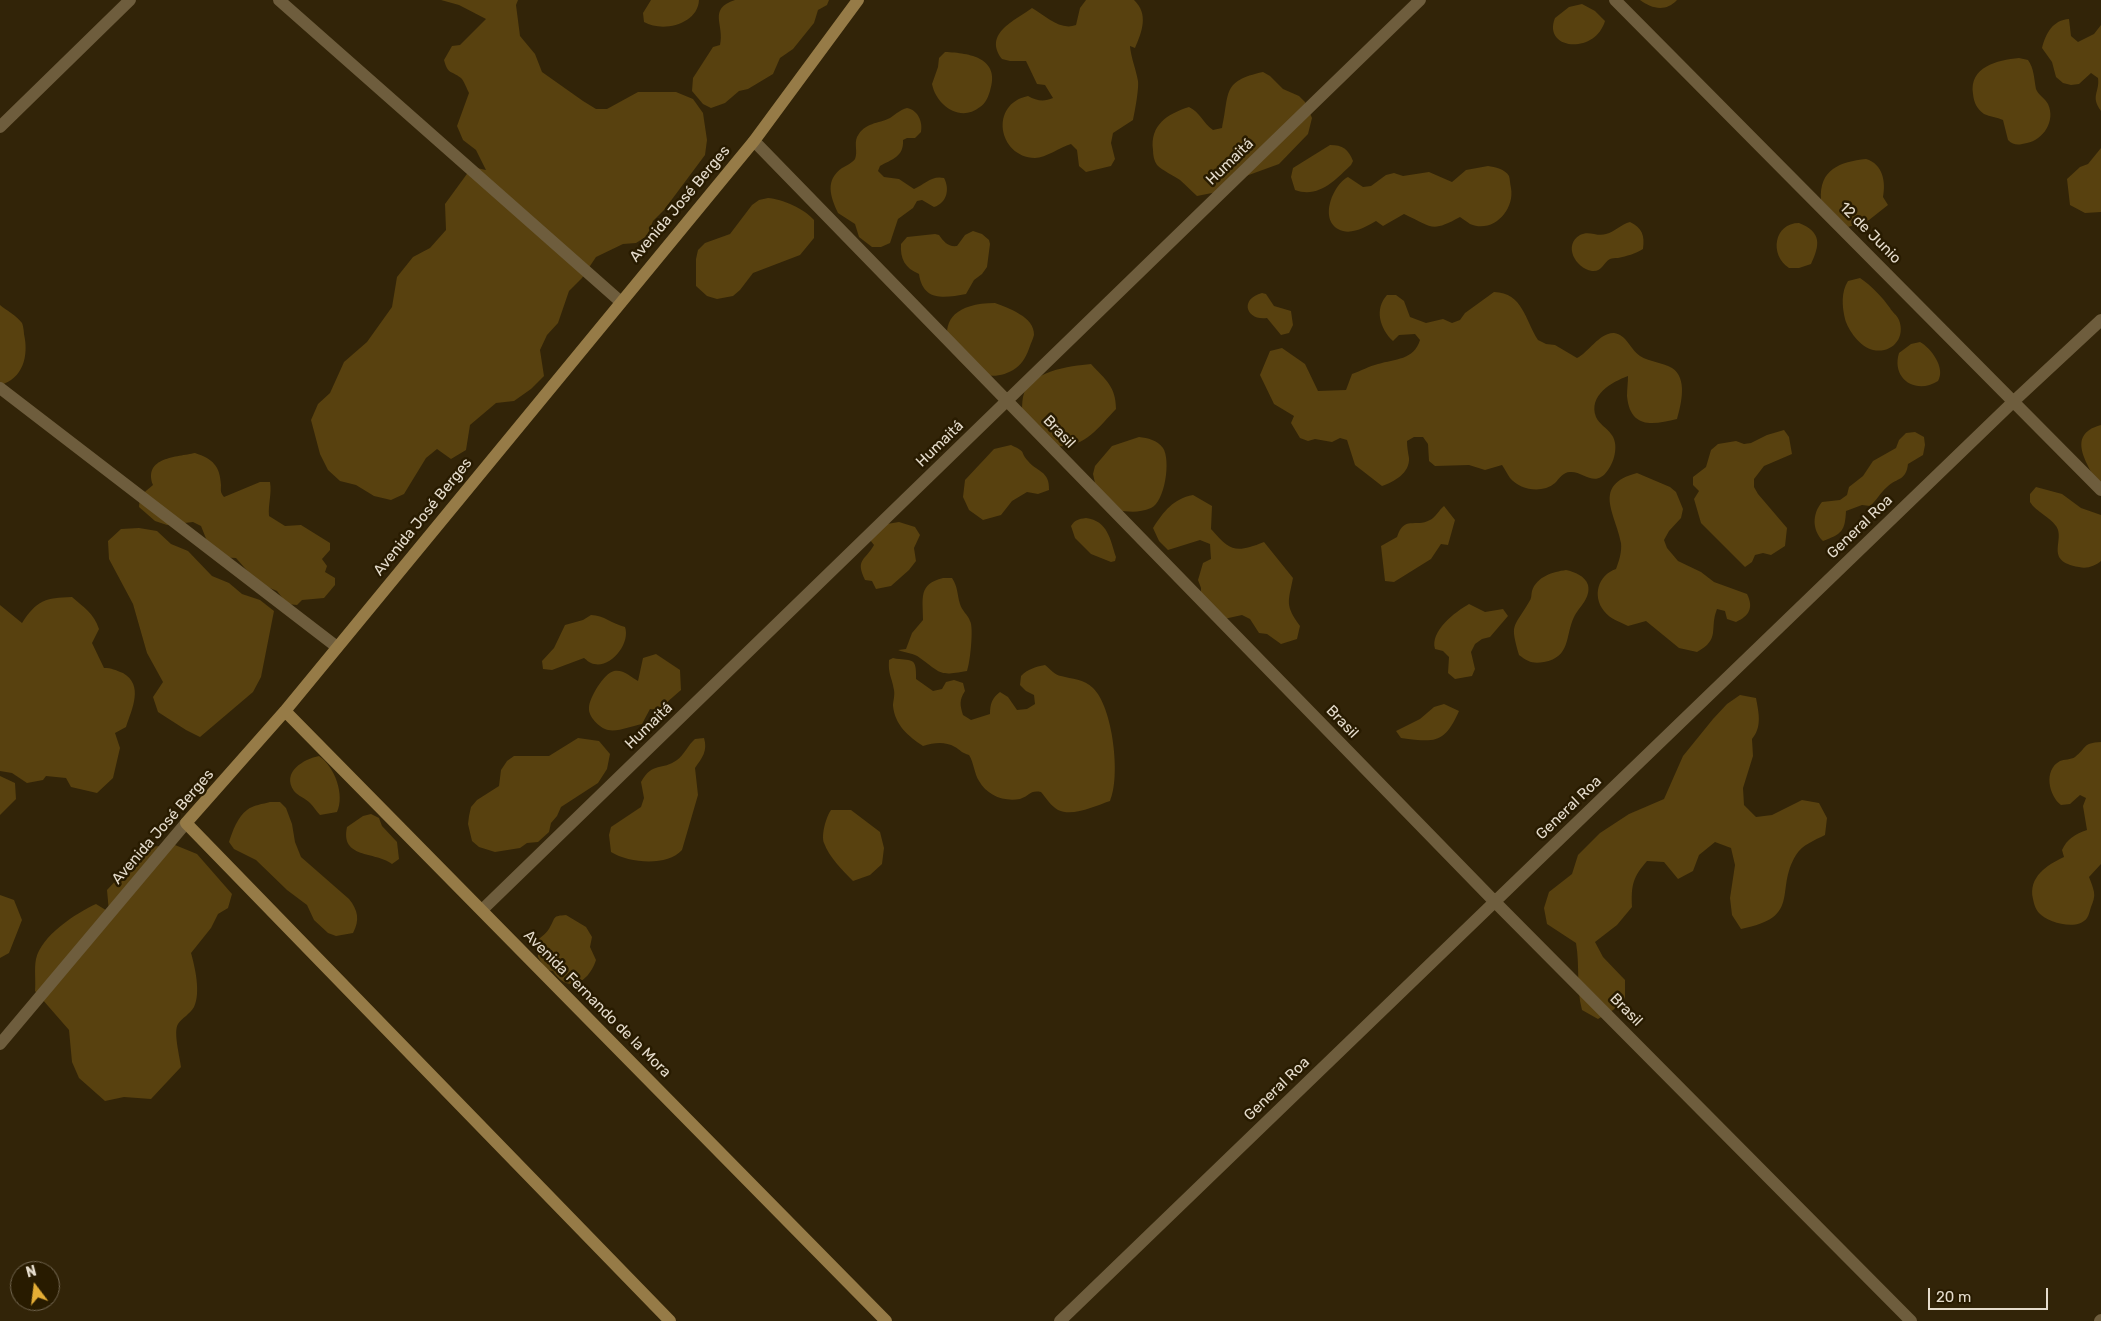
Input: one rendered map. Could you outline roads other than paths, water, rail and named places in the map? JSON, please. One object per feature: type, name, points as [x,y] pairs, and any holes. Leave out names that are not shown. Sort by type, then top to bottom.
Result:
[{"type":"main road","name":"Avenida José Berges","points":[[186,822],[285,711],[754,141],[858,0]]},
{"type":"main road","name":"Avenida Fernando de la Mora","points":[[285,711],[886,1321]]},
{"type":"main road","points":[[186,822],[670,1321]]},
{"type":"street","points":[[0,127],[130,0]]},
{"type":"street","points":[[279,0],[621,302]]},
{"type":"street","name":"Humaitá","points":[[482,910],[1420,0]]},
{"type":"street","name":"12 de Junio","points":[[1615,0],[2101,490]]},
{"type":"street","name":"Brasil","points":[[754,141],[1495,902],[1911,1321]]},
{"type":"street","name":"General Roa","points":[[1060,1321],[2014,401],[2101,320]]},
{"type":"street","points":[[0,388],[337,647]]},
{"type":"street","name":"Avenida José Berges","points":[[0,1044],[186,822]]}]
